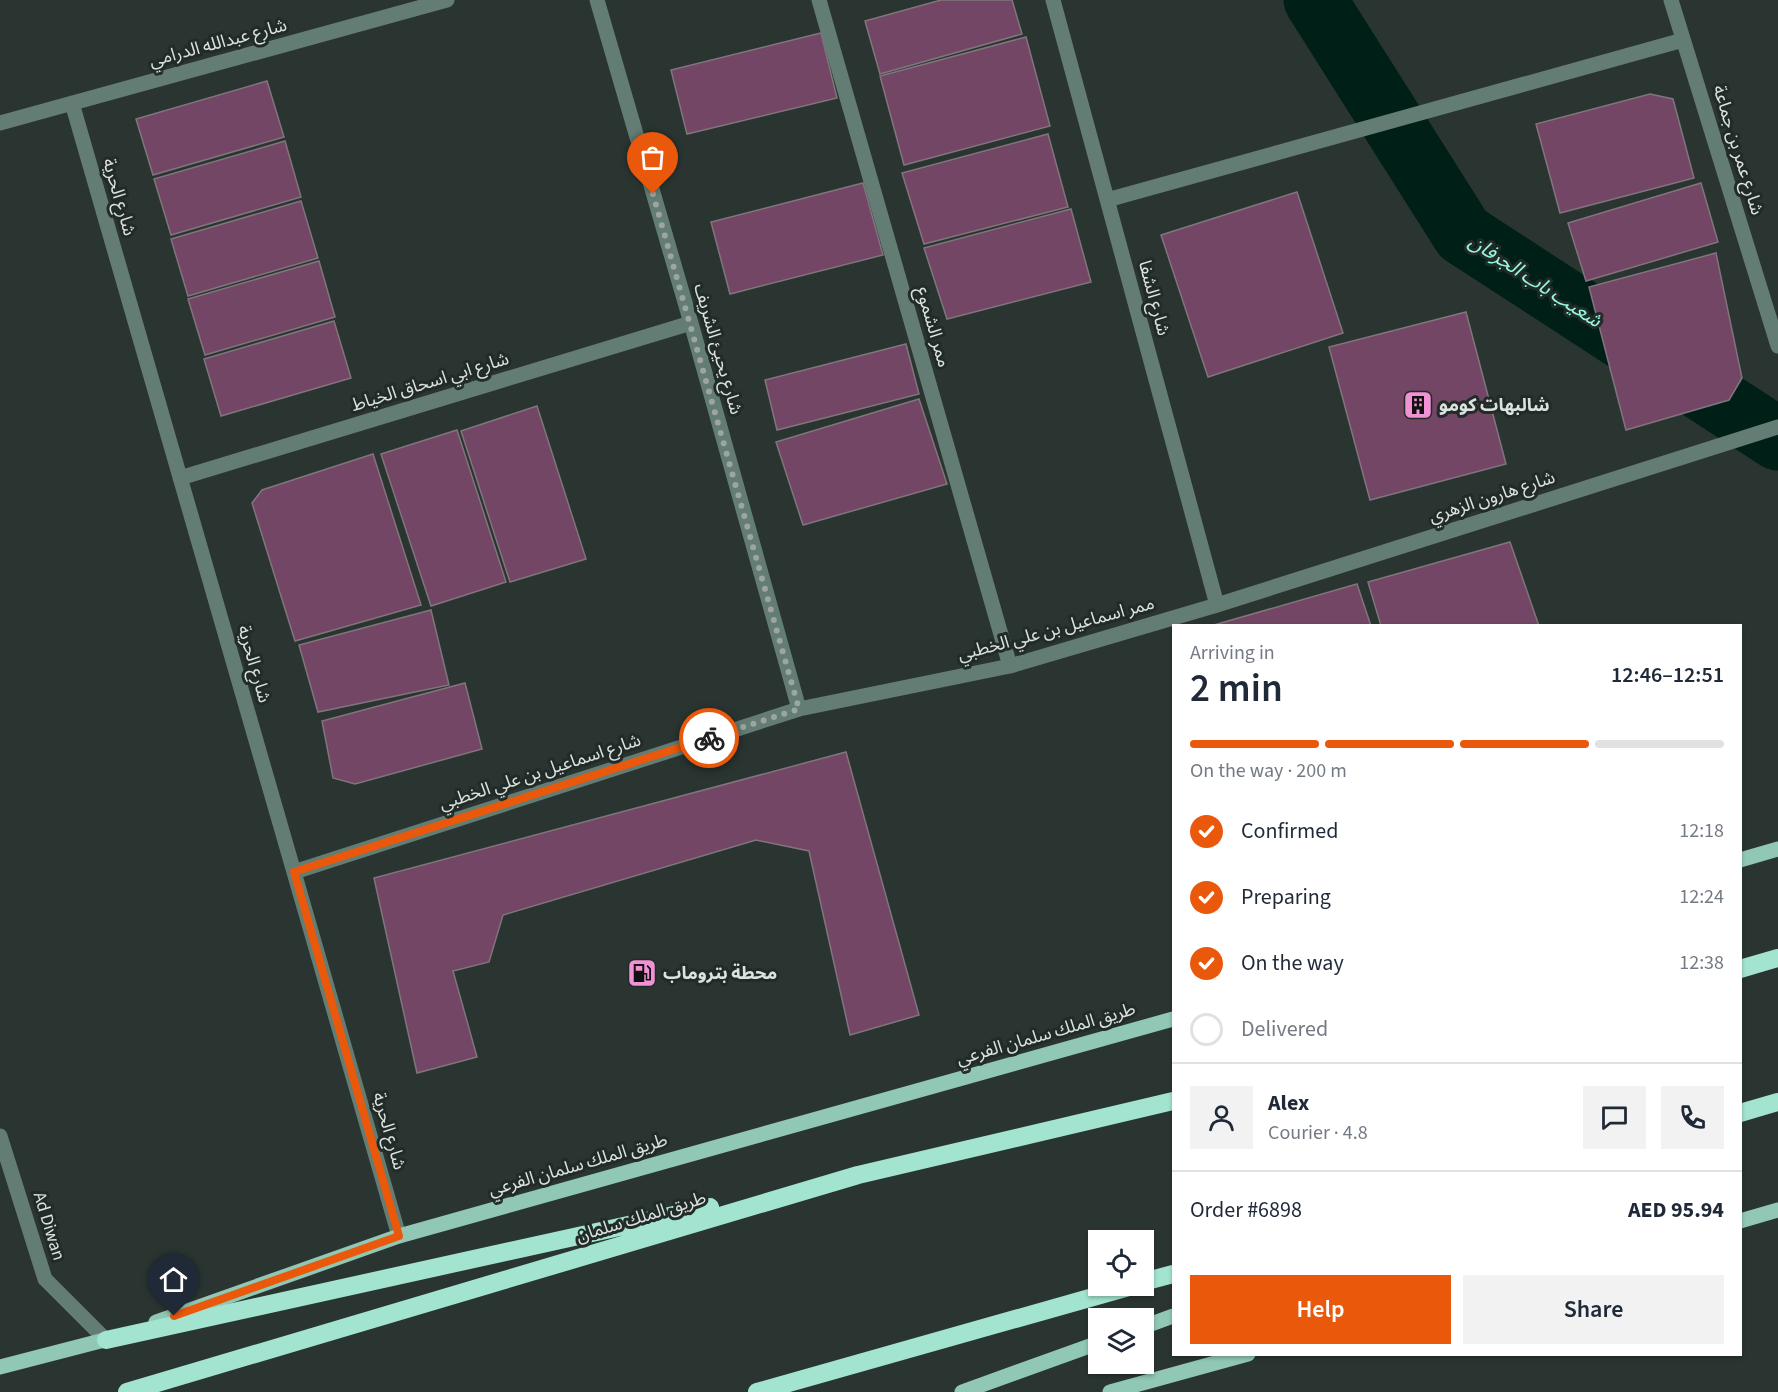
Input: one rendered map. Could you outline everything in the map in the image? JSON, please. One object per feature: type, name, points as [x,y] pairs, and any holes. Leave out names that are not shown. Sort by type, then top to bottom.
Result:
[{"type":"highway","points":[[1742,968],[1778,958]]},
{"type":"highway","name":"طريق الملك سلمان","points":[[127,1392],[858,1175],[1172,1101]]},
{"type":"highway","points":[[1742,1113],[1778,1102]]},
{"type":"highway","points":[[106,1340],[858,1175]]},
{"type":"highway","points":[[1154,1279],[1172,1274]]},
{"type":"highway","points":[[758,1392],[1097,1296]]},
{"type":"main road","points":[[1742,859],[1778,849]]},
{"type":"main road","name":"طريق الملك سلمان الفرعي","points":[[0,1367],[106,1340],[399,1236],[1172,1019]]},
{"type":"main road","points":[[1742,1220],[1778,1210]]},
{"type":"main road","points":[[1154,1323],[1172,1316]]},
{"type":"main road","points":[[962,1392],[1088,1347]]},
{"type":"main road","points":[[1110,1392],[1241,1356]]},
{"type":"street","name":"شارع عبدالله الدرامي","points":[[0,123],[447,0]]},
{"type":"street","name":"شارع يحيئ الشريف","points":[[597,0],[691,323],[799,709]]},
{"type":"street","name":"ممر الشموع","points":[[819,0],[1010,666]]},
{"type":"street","name":"شارع الشفا","points":[[1053,0],[1217,605]]},
{"type":"street","name":"شارع عمر بن جماعة","points":[[1671,0],[1778,346]]},
{"type":"street","points":[[1107,200],[1683,40]]},
{"type":"street","name":"شارع الحرية","points":[[72,103],[399,1236]]},
{"type":"street","name":"شارع ابي اسحاق الخياط","points":[[180,478],[691,323]]},
{"type":"street","name":"شارع هارون الزهري","points":[[1217,605],[1778,427]]},
{"type":"street","name":"ممر اسماعيل بن علي الخطبي","points":[[799,709],[1010,666],[1217,605]]},
{"type":"street","name":"شارع اسماعيل بن علي الخطبي","points":[[294,872],[799,709]]},
{"type":"street","name":"Ad Diwan","points":[[0,1136],[45,1279],[106,1340]]},
{"type":"building","points":[[941,0],[1012,0],[1022,34],[880,74],[865,21]]},
{"type":"building","points":[[821,33],[837,98],[687,134],[671,70]]},
{"type":"building","points":[[1026,37],[1050,126],[904,165],[880,76]]},
{"type":"building","points":[[267,81],[284,137],[153,175],[136,119]]},
{"type":"building","points":[[1650,94],[1673,99],[1694,178],[1560,213],[1536,124]]},
{"type":"building","points":[[1048,134],[1068,207],[924,244],[902,173]]},
{"type":"building","points":[[285,141],[301,197],[171,235],[154,179]]},
{"type":"building","points":[[863,183],[883,255],[730,294],[711,222]]},
{"type":"building","points":[[1701,183],[1718,242],[1586,281],[1568,223]]},
{"type":"building","points":[[1297,192],[1343,333],[1208,377],[1161,235]]},
{"type":"building","points":[[301,201],[318,258],[188,296],[171,239]]},
{"type":"building","points":[[1071,209],[1091,282],[947,319],[924,248]]},
{"type":"building","points":[[1716,253],[1742,378],[1729,400],[1626,430],[1589,287]]},
{"type":"building","points":[[319,261],[335,317],[205,355],[188,299]]},
{"type":"building","name":"شالبهات كومو","points":[[1466,312],[1506,464],[1370,500],[1329,347]]},
{"type":"building","points":[[334,321],[351,378],[221,416],[204,359]]},
{"type":"building","points":[[906,344],[919,394],[777,430],[765,380]]},
{"type":"building","points":[[919,399],[947,484],[803,525],[776,442]]},
{"type":"building","points":[[537,406],[586,559],[510,582],[461,431]]},
{"type":"building","points":[[457,430],[506,582],[431,606],[381,454]]},
{"type":"building","points":[[373,454],[421,605],[295,641],[252,503],[262,490]]},
{"type":"building","points":[[1510,542],[1538,624],[1380,624],[1368,582]]},
{"type":"building","points":[[1357,584],[1370,624],[1217,624]]},
{"type":"building","points":[[431,610],[449,685],[318,712],[299,645]]},
{"type":"building","points":[[465,683],[482,749],[355,784],[333,778],[322,721]]},
{"type":"building","points":[[846,752],[919,1015],[850,1035],[809,851],[756,840],[503,915],[489,962],[453,971],[477,1057],[417,1073],[374,878]]},
{"type":"waterway","name":"شعيب باب الجرفان","points":[[1315,0],[1463,234],[1778,439]]},
{"type":"way so far","points":[[653,194],[799,709],[709,738]]},
{"type":"place","name":"شالبهات كومو","points":[[1418,405]]},
{"type":"place","name":"محطة بتروماب","points":[[642,973]]},
{"type":"route","points":[[174,1316],[399,1236],[294,872],[709,738]]}]
